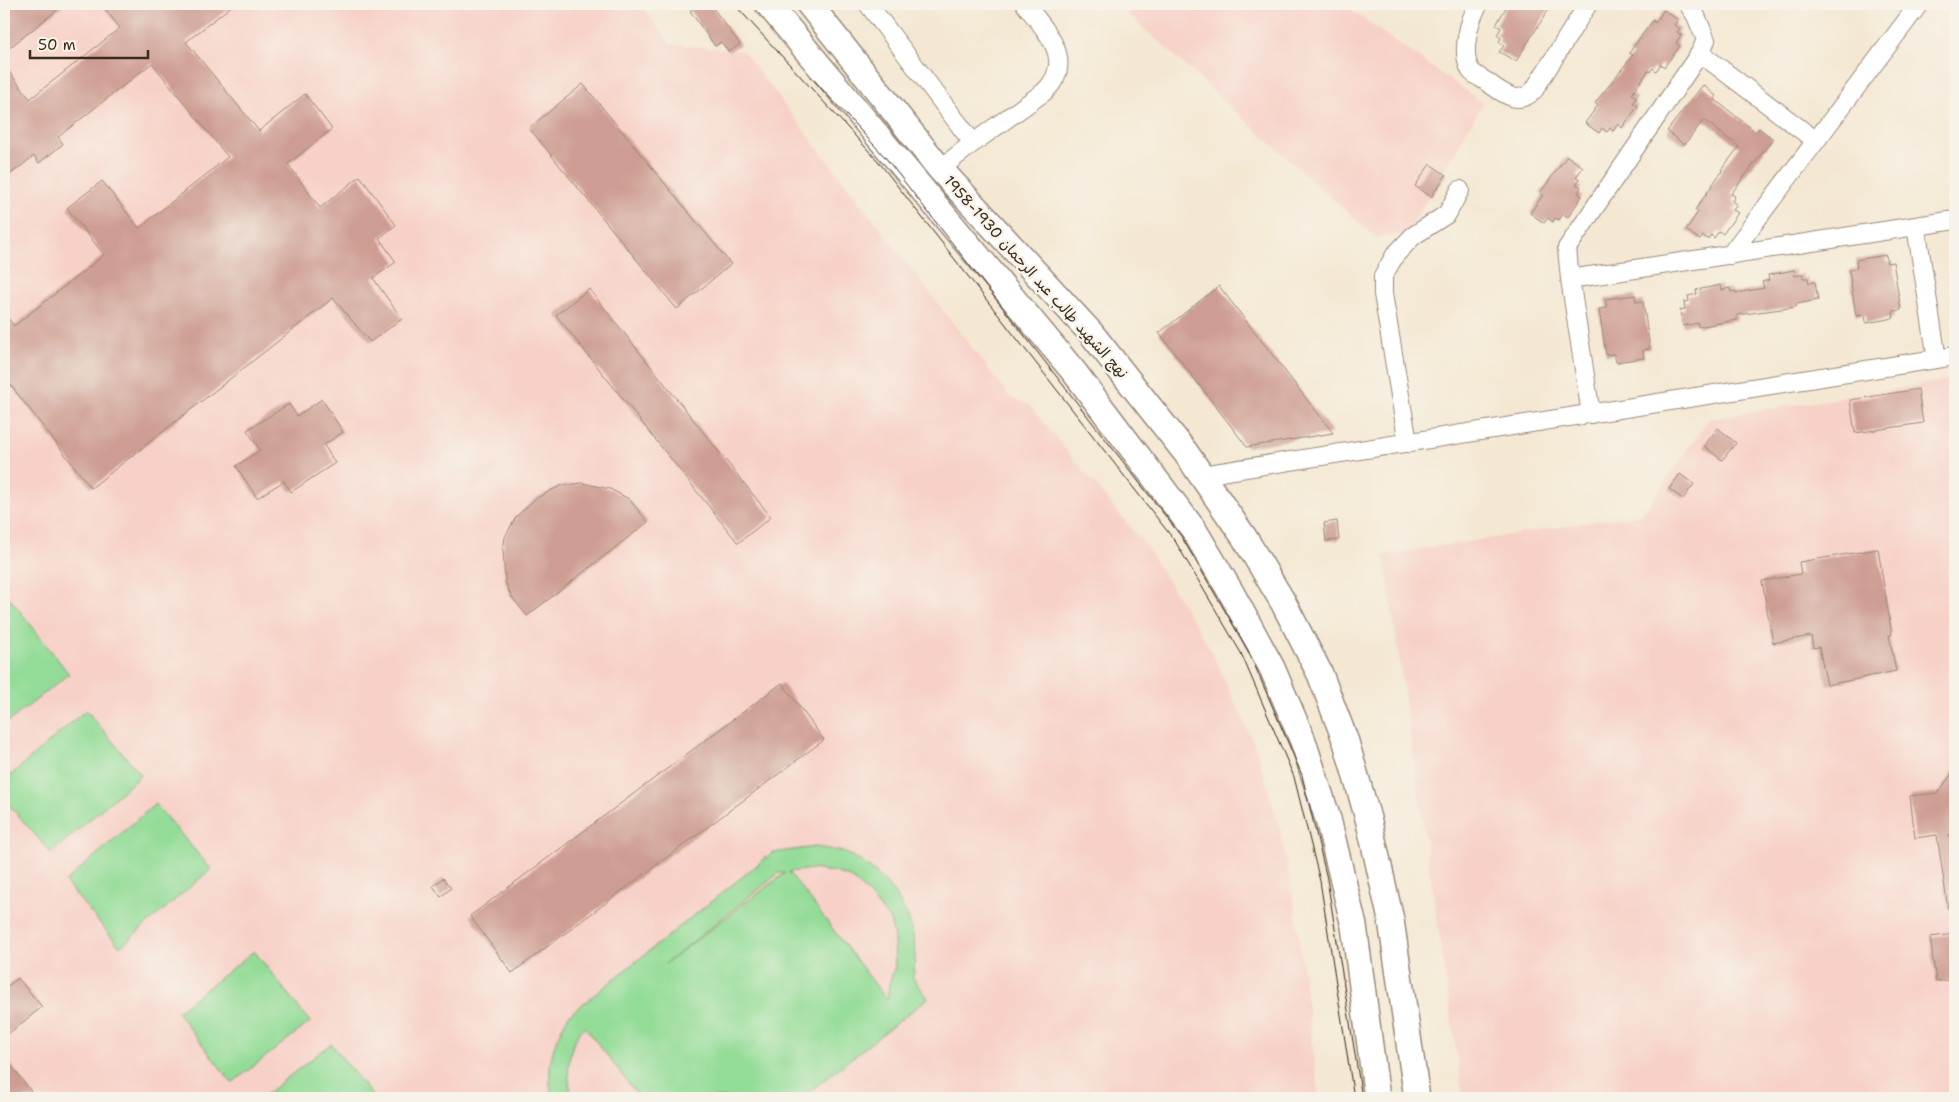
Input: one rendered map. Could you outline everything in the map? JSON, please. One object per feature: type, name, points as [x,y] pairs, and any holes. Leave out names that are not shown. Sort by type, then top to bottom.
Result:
[{"type":"main road","name":"نهج الشهيد طالب عبد الرحمان 1930-1958","points":[[768,4],[1074,373],[1194,530],[1232,594],[1272,668],[1303,742],[1328,819],[1354,926],[1377,1098]]},
{"type":"main road","name":"نهج الشهيد طالب عبد الرحمان 1930-1958","points":[[809,4],[940,169],[1090,334],[1186,453],[1244,537],[1283,602],[1320,674],[1346,742],[1369,822],[1392,920],[1416,1098]]},
{"type":"street","points":[[868,4],[973,143]]},
{"type":"street","points":[[940,169],[1044,92],[1052,85],[1057,76],[1060,66],[1056,45],[1025,4]]},
{"type":"street","points":[[1479,4],[1472,14],[1466,43],[1466,52],[1471,71],[1507,96],[1521,98],[1527,97],[1534,90],[1588,4]]},
{"type":"street","points":[[1591,414],[1567,248],[1700,53],[1706,40],[1696,16],[1688,4]]},
{"type":"street","points":[[1730,255],[1919,4]]},
{"type":"street","points":[[1700,53],[1816,140]]},
{"type":"street","points":[[1408,443],[1383,294],[1383,276],[1395,255],[1413,236],[1447,214],[1460,190]]},
{"type":"street","points":[[1570,279],[1955,220]]},
{"type":"street","points":[[1916,226],[1937,359]]},
{"type":"street","points":[[1202,475],[1955,356]]},
{"type":"shaded area","points":[[4,4],[640,4],[671,44],[743,51],[1011,398],[1029,405],[1146,546],[1210,648],[1257,750],[1279,825],[1294,899],[1319,1098],[4,1098]]},
{"type":"shaded area","points":[[1117,4],[1342,4],[1483,103],[1407,234],[1376,238]]},
{"type":"shaded area","points":[[1955,379],[1955,1098],[1463,1098],[1384,555],[1642,514],[1709,419]]},
{"type":"green space","points":[[4,591],[69,674],[4,725]]},
{"type":"green space","points":[[86,710],[141,775],[51,853],[4,799],[4,781]]},
{"type":"green space","points":[[155,804],[211,869],[120,947],[65,882]]},
{"type":"green space","points":[[815,847],[834,850],[852,856],[877,874],[888,885],[905,910],[914,939],[913,978],[928,998],[801,1098],[640,1098],[585,1027],[574,1041],[569,1060],[570,1090],[573,1098],[552,1098],[550,1065],[552,1055],[558,1036],[569,1015],[772,853]],"holes":[[[811,869],[834,872],[850,877],[864,889],[890,920],[894,937],[895,966],[889,984],[887,1000],[789,872]],[[779,873],[785,873],[665,964]]]},
{"type":"green space","points":[[254,951],[310,1022],[232,1083],[177,1012]]},
{"type":"green space","points":[[331,1044],[374,1098],[261,1098]]},
{"type":"building","points":[[15,4],[65,4],[4,52],[4,13]]},
{"type":"building","points":[[101,4],[234,4],[186,42],[259,131],[305,94],[332,129],[288,164],[320,208],[360,176],[396,225],[379,238],[396,262],[373,278],[402,319],[370,342],[333,298],[91,488],[10,384],[4,389],[4,313],[14,326],[104,255],[67,208],[102,181],[139,228],[228,157],[152,63],[58,137],[63,144],[39,163],[34,156],[4,179],[4,65],[30,99],[120,28]]},
{"type":"building","points":[[700,4],[710,4],[740,44],[729,52],[721,42],[715,46],[690,11]]},
{"type":"building","points":[[1508,4],[1552,4],[1516,61],[1499,52],[1504,46],[1499,42],[1501,38],[1497,35],[1501,28],[1496,25]]},
{"type":"building","points":[[1664,10],[1678,20],[1674,25],[1680,29],[1677,32],[1681,35],[1676,43],[1680,46],[1664,67],[1661,64],[1656,71],[1653,68],[1650,72],[1648,71],[1632,94],[1637,98],[1633,103],[1638,106],[1622,128],[1618,124],[1613,131],[1610,128],[1607,132],[1602,128],[1599,133],[1585,123],[1598,105],[1595,103],[1633,55],[1629,53],[1653,20],[1655,23]]},
{"type":"building","points":[[583,84],[731,264],[677,309],[529,128]]},
{"type":"building","points":[[1703,85],[1716,96],[1714,99],[1756,132],[1759,128],[1773,139],[1731,194],[1735,196],[1732,201],[1737,205],[1733,210],[1738,213],[1723,234],[1719,231],[1714,238],[1711,235],[1708,239],[1703,236],[1700,240],[1686,230],[1698,212],[1695,210],[1721,170],[1739,147],[1704,120],[1684,145],[1667,131]]},
{"type":"building","points":[[1567,156],[1583,167],[1576,177],[1580,179],[1576,184],[1581,187],[1578,193],[1582,196],[1568,217],[1563,214],[1559,220],[1555,218],[1553,222],[1548,218],[1544,223],[1530,213],[1543,195],[1540,193]]},
{"type":"building","points":[[1430,164],[1446,175],[1431,197],[1415,186]]},
{"type":"building","points":[[1886,255],[1887,263],[1893,262],[1901,310],[1893,311],[1894,318],[1866,323],[1865,315],[1856,316],[1849,270],[1857,268],[1856,260]]},
{"type":"building","points":[[1794,270],[1795,276],[1803,274],[1803,278],[1808,278],[1809,283],[1815,282],[1818,300],[1796,304],[1796,307],[1737,315],[1737,320],[1698,327],[1698,323],[1683,326],[1680,310],[1685,309],[1684,302],[1689,301],[1688,296],[1697,294],[1696,290],[1721,285],[1722,290],[1730,288],[1731,292],[1736,291],[1736,293],[1764,288],[1762,282],[1769,280],[1768,275]]},
{"type":"building","points":[[1219,286],[1333,433],[1247,447],[1159,333]]},
{"type":"building","points":[[589,289],[771,517],[738,543],[556,315]]},
{"type":"building","points":[[1635,295],[1636,302],[1643,301],[1650,349],[1643,350],[1644,358],[1616,362],[1614,354],[1606,355],[1599,309],[1607,308],[1605,299]]},
{"type":"building","points":[[1918,389],[1923,423],[1855,433],[1850,400]]},
{"type":"building","points":[[322,399],[343,432],[324,445],[335,463],[291,492],[284,481],[257,498],[236,466],[260,450],[247,430],[289,404],[297,416]]},
{"type":"building","points":[[1718,428],[1736,443],[1722,460],[1704,446]]},
{"type":"building","points":[[1680,474],[1694,484],[1683,499],[1669,489]]},
{"type":"building","points":[[582,483],[610,489],[629,499],[648,522],[527,616],[511,596],[505,581],[503,550],[505,537],[516,517],[535,499],[560,486]]},
{"type":"building","points":[[1337,521],[1339,540],[1326,541],[1324,523]]},
{"type":"building","points":[[1878,549],[1892,635],[1889,635],[1896,671],[1827,685],[1819,647],[1813,648],[1811,636],[1773,643],[1762,581],[1801,574],[1799,562]]},
{"type":"building","points":[[782,683],[824,740],[512,973],[470,916]]},
{"type":"building","points":[[1955,769],[1955,833],[1949,834],[1955,876],[1955,909],[1948,909],[1937,835],[1915,838],[1910,796],[1938,793]]},
{"type":"building","points":[[443,878],[451,888],[441,897],[433,886]]},
{"type":"building","points":[[1955,934],[1955,979],[1936,982],[1930,937]]},
{"type":"building","points":[[18,978],[42,1007],[4,1037],[4,989]]},
{"type":"building","points":[[4,1056],[36,1098],[4,1098]]},
{"type":"tram line","points":[[734,4],[878,161],[1175,541],[1241,653],[1294,777],[1320,881],[1354,1098]]},
{"type":"tram line","points":[[811,77],[885,157],[1181,536],[1248,650],[1302,775],[1327,879],[1362,1098]]}]
